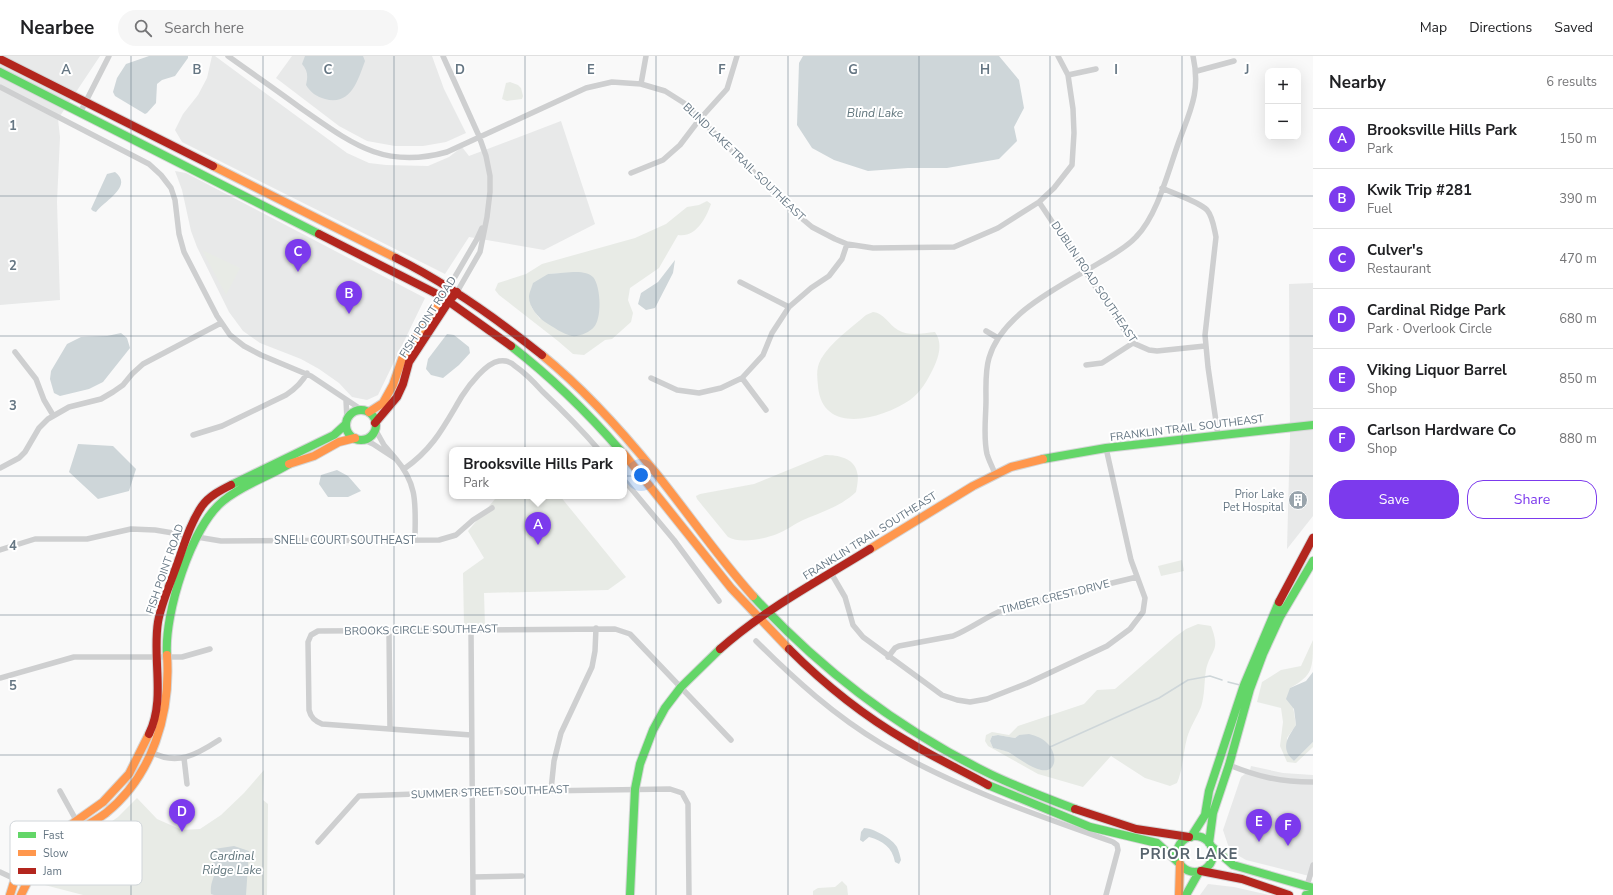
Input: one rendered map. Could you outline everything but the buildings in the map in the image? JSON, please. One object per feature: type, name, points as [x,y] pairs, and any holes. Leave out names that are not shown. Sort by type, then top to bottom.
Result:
[{"type":"main road","points":[[0,59],[404,262],[449,287],[499,321],[532,346],[604,413],[635,448],[741,581],[768,612],[795,639],[853,691],[896,722],[934,745],[1003,780],[1054,801],[1142,830],[1190,837],[1201,837],[1233,865],[1310,887]]},
{"type":"main road","points":[[0,72],[441,296],[494,332],[549,376],[573,398],[617,447]]},
{"type":"main road","name":"FISH POINT ROAD","points":[[365,411],[384,403],[393,385],[402,359],[441,296],[449,287]]},
{"type":"main road","name":"FISH POINT ROAD","points":[[375,426],[397,397],[415,352],[449,301],[457,292]]},
{"type":"main road","points":[[365,411],[374,419],[375,426],[370,436],[359,439],[348,433],[346,422],[354,412],[365,411]]},
{"type":"main road","name":"FISH POINT ROAD","points":[[76,821],[103,802],[117,788],[128,774],[152,727],[158,688],[158,622],[164,601],[193,523],[203,505],[217,492],[334,435],[346,422]]},
{"type":"main road","name":"FRANKLIN TRAIL SOUTHEAST","points":[[630,895],[634,789],[640,764],[653,730],[665,708],[700,667],[731,639],[768,612],[967,489],[1011,467],[1034,460],[1106,448],[1313,425]]},
{"type":"main road","name":"FISH POINT ROAD","points":[[95,821],[102,817],[116,802],[142,770],[152,752],[160,730],[165,708],[168,676],[166,640],[170,614],[197,537],[208,516],[234,492],[297,461],[315,456],[343,440],[359,439]]},
{"type":"main road","points":[[627,458],[758,619],[788,649],[827,684],[869,716],[907,741],[992,786],[1059,816],[1090,827],[1157,843],[1188,871],[1200,871],[1242,879],[1289,895]]},
{"type":"main road","points":[[1179,895],[1180,863],[1178,851],[1184,840],[1190,837],[1204,815],[1209,791],[1244,685],[1273,615],[1313,538]]},
{"type":"main road","points":[[1186,895],[1200,871],[1206,869],[1212,860],[1213,854],[1210,844],[1213,813],[1229,765],[1250,688],[1263,654],[1280,617],[1313,561]]},
{"type":"main road","name":"FISH POINT ROAD","points":[[10,895],[13,885]]},
{"type":"main road","name":"FISH POINT ROAD","points":[[21,895],[25,886]]},
{"type":"main road","points":[[1306,895],[1313,895]]},
{"type":"street","points":[[80,112],[109,56]]},
{"type":"street","name":"BLIND LAKE TRAIL SOUTHEAST","points":[[228,56],[348,140],[374,153],[405,158],[434,156],[458,148],[478,136],[586,88],[612,82],[641,84],[665,91],[684,103],[699,120],[802,219],[823,234],[847,244],[873,248],[954,247],[998,228],[1039,202],[1054,188],[1072,165],[1074,133],[1068,75],[1058,56]]},
{"type":"street","name":"FISH POINT ROAD","points":[[444,56],[486,156],[490,176],[487,217],[480,252],[457,292]]},
{"type":"street","points":[[641,84],[646,56]]},
{"type":"street","points":[[631,173],[663,160],[680,144],[727,89],[737,56]]},
{"type":"street","points":[[995,474],[986,448],[987,368],[991,352],[998,338],[1011,322],[1027,308],[1128,244],[1136,237],[1149,220],[1195,98],[1196,72],[1193,56]]},
{"type":"street","points":[[1196,72],[1234,61]]},
{"type":"street","points":[[1068,75],[1096,69]]},
{"type":"street","points":[[0,87],[143,161],[161,175],[171,188],[176,200],[179,234],[184,252],[221,323],[230,335],[244,346],[261,355],[306,373],[365,411]]},
{"type":"street","points":[[1162,188],[1207,210],[1214,224],[1216,236],[1205,324],[1205,346],[1218,435]]},
{"type":"street","name":"DUBLIN ROAD SOUTHEAST","points":[[1039,202],[1133,343],[1149,350],[1156,351],[1205,346]]},
{"type":"street","name":"FISH POINT ROAD","points":[[449,287],[477,240],[487,217]]},
{"type":"street","points":[[651,378],[677,390],[699,393],[721,388],[742,378],[763,355],[772,334],[789,307],[811,288],[829,276],[842,259],[847,244]]},
{"type":"street","points":[[740,282],[789,307]]},
{"type":"street","points":[[0,468],[19,458],[40,428],[54,415],[69,407],[101,399],[114,392],[123,385],[143,364],[221,323]]},
{"type":"street","points":[[986,331],[998,338]]},
{"type":"street","points":[[1086,365],[1102,363],[1133,343]]},
{"type":"street","points":[[15,352],[36,379],[44,400],[54,415]]},
{"type":"street","points":[[404,469],[420,457],[434,442],[468,387],[488,366],[500,360],[507,361],[515,365],[577,425],[596,447]]},
{"type":"street","points":[[192,435],[222,426],[286,395],[294,390],[303,381],[306,373]]},
{"type":"street","points":[[742,378],[766,410]]},
{"type":"street","points":[[346,400],[346,422]]},
{"type":"street","points":[[375,426],[384,445],[410,478],[414,491],[414,540]]},
{"type":"street","points":[[359,439],[377,446],[396,459]]},
{"type":"street","points":[[831,573],[845,597],[853,625],[863,637],[888,657],[942,694],[957,700],[970,702],[987,699],[1028,683],[1107,646],[1130,629],[1142,612],[1145,598],[1131,560],[1106,448]]},
{"type":"street","points":[[627,484],[674,540],[719,601]]},
{"type":"street","name":"SNELL COURT SOUTHEAST","points":[[0,550],[34,539],[87,539],[131,529],[155,530],[221,541],[439,540],[448,539],[456,535],[474,520],[492,508]]},
{"type":"street","name":"TIMBER CREST DRIVE","points":[[888,657],[895,648],[899,646],[953,636],[991,614],[1005,608],[1137,577]]},
{"type":"street","points":[[551,790],[554,761],[561,733],[592,667],[595,651],[596,628]]},
{"type":"street","points":[[471,629],[473,895]]},
{"type":"street","name":"BROOKS CIRCLE SOUTHEAST","points":[[471,735],[322,724],[315,721],[310,715],[309,710],[308,642],[311,635],[318,631],[615,629],[630,634],[731,740]]},
{"type":"street","points":[[390,630],[390,729]]},
{"type":"street","points":[[756,641],[786,671],[822,702],[863,732],[899,754],[970,789],[1113,842],[1117,845],[1118,850],[1106,895]]},
{"type":"street","points":[[0,678],[74,657],[167,657],[182,656],[210,649]]},
{"type":"street","points":[[152,752],[167,759],[184,758],[201,752],[219,740]]},
{"type":"street","points":[[184,758],[187,784]]},
{"type":"street","points":[[1229,765],[1267,778],[1290,782],[1313,782]]},
{"type":"street","name":"SUMMER STREET SOUTHEAST","points":[[318,842],[359,796],[551,790],[670,789],[682,793],[688,804],[689,895]]},
{"type":"street","points":[[60,791],[76,821]]},
{"type":"street","points":[[1310,887],[1313,865]]},
{"type":"street","points":[[0,872],[10,877]]},
{"type":"street","points":[[473,877],[522,876]]},
{"type":"shaded area","points":[[0,56],[100,56],[58,119],[60,137],[57,202],[60,300],[0,305]]},
{"type":"shaded area","points":[[212,56],[215,56],[347,153],[369,163],[428,166],[449,157],[462,147],[469,156],[561,121],[595,224],[544,250],[469,237],[445,274],[182,142],[175,130],[183,114],[198,95],[207,78]]},
{"type":"shaded area","points":[[292,56],[432,56],[444,89],[466,133],[446,142],[423,146],[395,146],[367,141],[339,126],[276,78]]},
{"type":"shaded area","points":[[510,82],[521,88],[523,96],[522,99],[507,101],[502,99],[506,83]]},
{"type":"shaded area","points":[[175,171],[186,173],[425,298],[378,395],[367,400],[352,397],[339,383],[319,369],[301,359],[260,343],[243,331],[229,312],[197,247],[191,231],[182,190]]},
{"type":"shaded area","points":[[707,201],[711,204],[699,226],[690,233],[678,235],[659,268],[630,288],[628,300],[633,313],[631,322],[612,339],[605,340],[584,355],[573,354],[499,295],[495,290],[498,283],[526,274],[542,264],[635,238],[666,224],[687,207],[699,205]],"holes":[[[563,273],[540,319],[532,308],[529,297],[548,274]]]},
{"type":"shaded area","points":[[202,250],[240,268],[226,295]]},
{"type":"shaded area","points":[[1313,283],[1313,516],[1287,549],[1290,436],[1289,284]]},
{"type":"shaded area","points":[[873,312],[883,317],[895,328],[903,332],[916,334],[935,332],[939,341],[937,360],[923,386],[910,400],[884,413],[870,417],[855,419],[841,417],[830,412],[822,402],[818,386],[818,366],[825,353],[836,341],[866,315]]},
{"type":"shaded area","points":[[825,455],[845,458],[853,463],[858,474],[856,492],[843,502],[772,536],[745,540],[728,537],[696,496],[754,484]]},
{"type":"shaded area","points":[[495,499],[562,499],[626,577],[608,590],[484,593],[485,626],[464,626],[463,573],[484,558],[468,531]]},
{"type":"shaded area","points":[[1182,560],[1184,571],[1161,576],[1158,566]]},
{"type":"shaded area","points":[[1198,624],[1211,626],[1214,634],[1215,646],[1206,670],[1201,707],[1187,738],[1181,772],[1177,783],[1170,786],[1145,778],[1111,756],[1083,787],[1038,774],[988,746],[985,741],[986,735],[992,732],[1009,735],[1018,726],[1084,704],[1097,690],[1115,689],[1186,629]],"holes":[[[998,735],[1015,738],[1019,735],[1041,770],[1006,751],[993,748],[990,741],[992,736]]]},
{"type":"shaded area","points":[[1313,640],[1313,658],[1310,670],[1303,679],[1290,688],[1296,725],[1287,738],[1290,757],[1294,761],[1313,742],[1313,747],[1296,763],[1287,762],[1280,746],[1283,722],[1281,708],[1257,702],[1262,682],[1281,670],[1301,666]]},
{"type":"shaded area","points":[[1251,766],[1283,773],[1313,775],[1313,877],[1246,860],[1234,853],[1228,845],[1223,830],[1241,777],[1250,770]]},
{"type":"shaded area","points":[[264,770],[263,800],[268,804],[267,895],[83,895],[45,885],[142,885],[142,821],[112,821],[137,798],[157,819],[182,830],[200,829],[221,815],[244,793]]},
{"type":"shaded area","points":[[842,881],[847,886],[848,895],[813,895],[813,891],[818,888],[835,887]]},
{"type":"shaded area","points":[[1208,884],[1234,887],[1269,895],[1200,895]]},
{"type":"water","points":[[149,56],[188,56],[188,58],[175,76],[162,80],[157,84],[156,103],[145,114],[115,96],[113,92],[117,78],[126,64]]},
{"type":"water","points":[[305,56],[363,56],[365,61],[352,90],[341,99],[334,100],[319,97],[306,85],[307,76],[302,64]]},
{"type":"water","name":"Blind Lake","points":[[803,56],[999,56],[1019,80],[1024,108],[1014,127],[1017,141],[999,159],[947,168],[908,168],[868,171],[834,160],[812,148],[797,125],[799,63]]},
{"type":"water","points":[[115,172],[120,177],[121,183],[119,188],[116,193],[96,212],[93,211],[91,209],[107,174]]},
{"type":"water","points":[[675,260],[673,273],[655,308],[646,310],[638,304],[641,293],[658,282]]},
{"type":"water","points":[[573,272],[586,273],[593,277],[598,287],[600,302],[597,323],[590,331],[578,336],[572,336],[562,332],[542,320],[532,308],[529,301],[533,283],[548,274]]},
{"type":"water","points":[[121,333],[127,338],[130,348],[103,382],[89,389],[60,396],[54,393],[50,379],[51,371],[67,344],[81,337],[107,336]]},
{"type":"water","points":[[447,334],[454,335],[469,347],[470,353],[459,365],[443,378],[431,375],[426,369],[428,359]]},
{"type":"water","points":[[78,444],[113,446],[136,469],[129,491],[98,499],[69,472]]},
{"type":"water","points":[[337,470],[348,476],[361,491],[348,497],[328,497],[319,484],[321,475]]},
{"type":"water","points":[[1313,672],[1313,742],[1294,761],[1287,752],[1286,743],[1296,725],[1294,709],[1286,699],[1290,688],[1306,681]]},
{"type":"water","points":[[1029,734],[1042,739],[1051,748],[1054,762],[1051,768],[1041,770],[1033,767],[1008,752],[993,748],[990,741],[992,736],[998,735],[1015,738],[1019,735]]},
{"type":"water","points":[[864,828],[868,828],[887,837],[895,844],[901,860],[899,864],[895,862],[892,852],[879,840],[869,837],[863,842],[860,840],[861,832]]},
{"type":"water","name":"Cardinal Ridge Lake","points":[[234,846],[249,851],[246,895],[211,894],[215,867],[210,857],[214,849]]},
{"type":"waterway","points":[[1050,747],[1159,698],[1188,680],[1210,676],[1222,680]]},
{"type":"waterway","points":[[1228,682],[1240,685]]},
{"type":"traffic: fast","points":[[0,72],[319,234]]},
{"type":"traffic: fast","points":[[511,346],[568,395],[617,447]]},
{"type":"traffic: fast","points":[[361,410],[367,411],[375,419],[376,425],[375,431],[367,439],[361,440],[355,439],[347,431],[346,425],[347,419],[355,411],[361,410]]},
{"type":"traffic: fast","points":[[231,485],[334,435],[346,424]]},
{"type":"traffic: fast","points":[[1043,459],[1106,448],[1313,425]]},
{"type":"traffic: fast","points":[[167,655],[167,638],[175,595],[190,550],[200,530],[211,513],[230,495],[289,464]]},
{"type":"traffic: fast","points":[[1209,843],[1213,813],[1229,765],[1250,689],[1263,654],[1280,617],[1313,561]]},
{"type":"traffic: fast","points":[[753,596],[806,649],[834,673],[893,718],[957,757],[990,774],[1075,809]]},
{"type":"traffic: fast","points":[[1191,837],[1205,815],[1209,791],[1244,685],[1279,602]]},
{"type":"traffic: fast","points":[[630,895],[635,789],[640,764],[653,730],[665,708],[681,687],[720,649]]},
{"type":"traffic: fast","points":[[988,785],[1090,827],[1157,843],[1179,863]]},
{"type":"traffic: fast","points":[[1195,836],[1208,841],[1213,854],[1208,867],[1195,872],[1182,867],[1177,854],[1182,841],[1195,836]]},
{"type":"traffic: fast","points":[[1211,846],[1233,865],[1313,888]]},
{"type":"traffic: fast","points":[[1186,895],[1199,872]]},
{"type":"traffic: fast","points":[[1306,895],[1313,895]]},
{"type":"traffic: slow","points":[[213,166],[396,258]]},
{"type":"traffic: slow","points":[[369,412],[383,403],[393,385],[402,359],[445,292]]},
{"type":"traffic: slow","points":[[542,355],[558,368],[602,410],[655,472],[753,596]]},
{"type":"traffic: slow","points":[[289,464],[314,456],[339,442],[355,438]]},
{"type":"traffic: slow","points":[[627,458],[731,588],[789,649]]},
{"type":"traffic: slow","points":[[870,549],[973,486],[1011,467],[1043,459]]},
{"type":"traffic: slow","points":[[94,821],[106,813],[122,798],[136,780],[147,762],[156,742],[166,699],[167,655]]},
{"type":"traffic: slow","points":[[76,821],[103,802],[129,774],[149,734]]},
{"type":"traffic: slow","points":[[1179,895],[1180,864]]},
{"type":"traffic: slow","points":[[10,895],[13,885]]},
{"type":"traffic: slow","points":[[21,895],[26,885]]},
{"type":"traffic: jam","points":[[0,59],[213,166]]},
{"type":"traffic: jam","points":[[319,234],[441,296],[511,346]]},
{"type":"traffic: jam","points":[[396,258],[453,290],[542,355]]},
{"type":"traffic: jam","points":[[375,423],[397,397],[403,384],[409,362],[449,301],[457,292]]},
{"type":"traffic: jam","points":[[149,734],[157,707],[158,679],[156,650],[158,622],[163,603],[197,513],[208,499],[231,485]]},
{"type":"traffic: jam","points":[[1279,602],[1313,538]]},
{"type":"traffic: jam","points":[[720,649],[737,634],[774,608],[870,549]]},
{"type":"traffic: jam","points":[[789,649],[830,687],[875,721],[917,747],[988,785]]},
{"type":"traffic: jam","points":[[1075,809],[1136,829],[1189,837]]},
{"type":"traffic: jam","points":[[1201,871],[1242,879],[1289,895]]},
{"type":"place","name":"Culver's","points":[[298,272]]},
{"type":"place","name":"Kwik Trip #281","points":[[349,314]]},
{"type":"place","name":"Prior Lake Pet Hospital","points":[[1298,500]]},
{"type":"place","name":"Brooksville Hills Park","points":[[538,545]]},
{"type":"place","name":"Cardinal Ridge Park","points":[[182,832]]},
{"type":"place","name":"Viking Liquor Barrel","points":[[1259,842]]},
{"type":"place","name":"Carlson Hardware Co","points":[[1288,846]]},
{"type":"district","name":"PRIOR LAKE","points":[[1189,854]]}]
